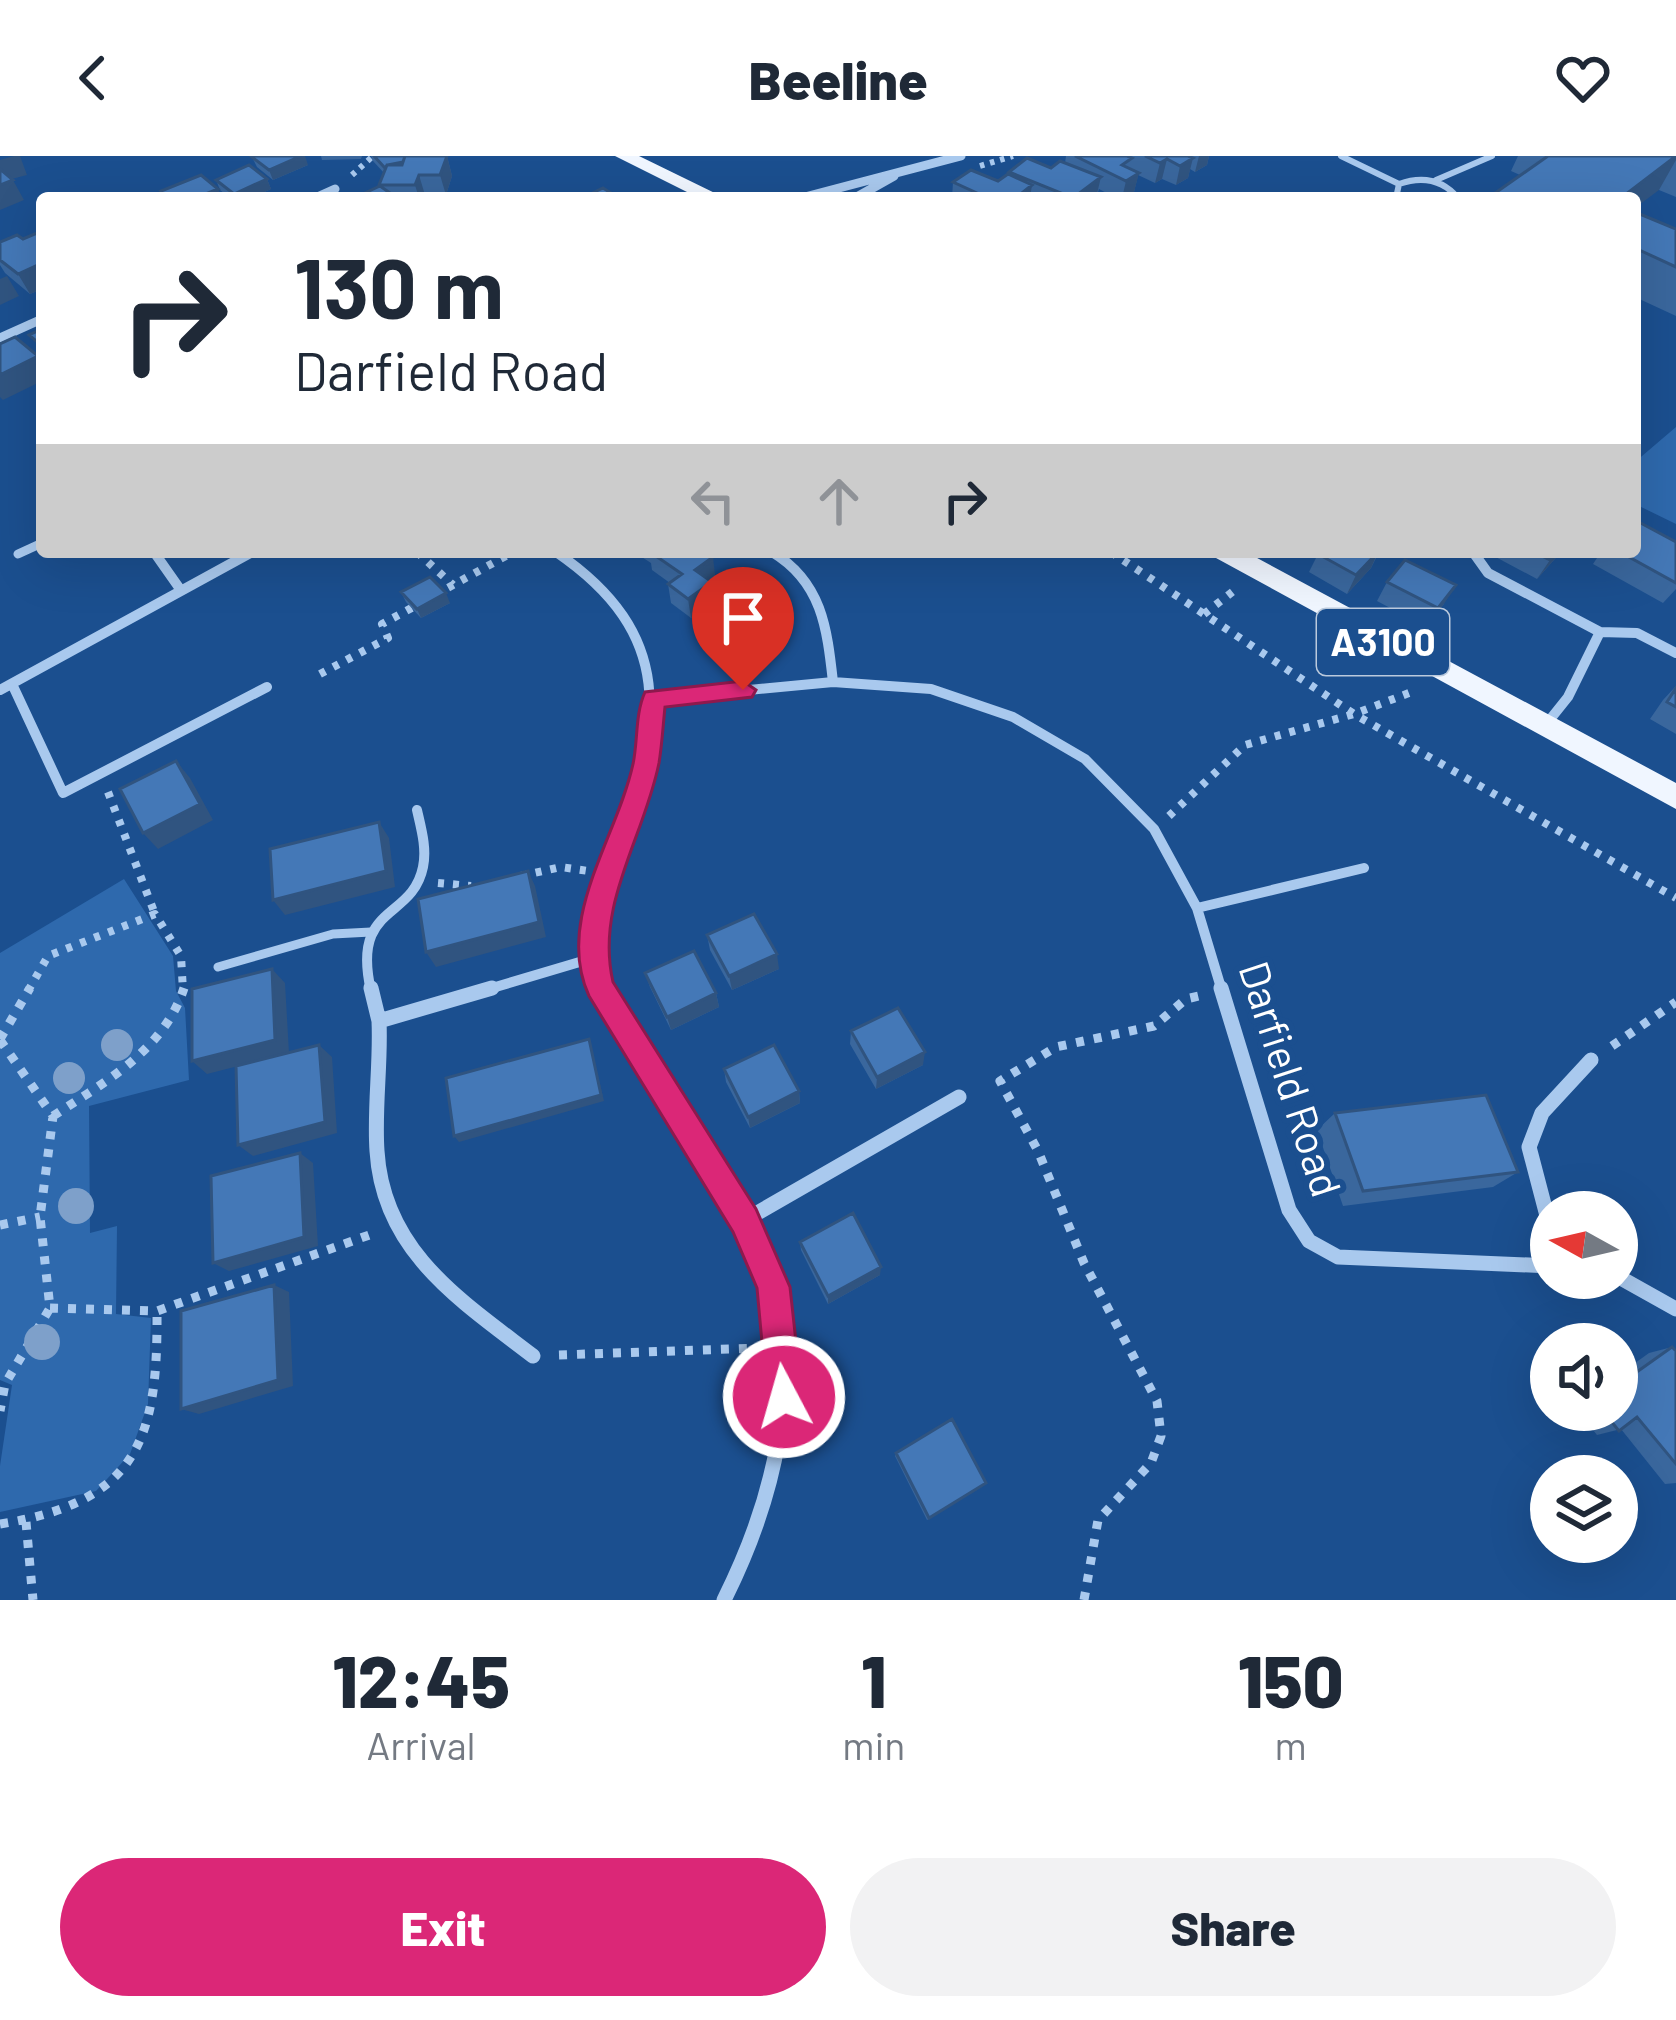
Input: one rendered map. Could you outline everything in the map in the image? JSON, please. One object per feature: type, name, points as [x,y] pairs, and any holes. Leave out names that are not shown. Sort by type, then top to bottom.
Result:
[{"type":"main road","points":[[631,161],[656,192]]},
{"type":"main road","points":[[631,161],[701,192]]},
{"type":"main road","name":"A3100","points":[[1236,558],[1676,797]]},
{"type":"street","points":[[826,192],[962,156]]},
{"type":"street","points":[[871,192],[895,175]]},
{"type":"street","points":[[328,192],[335,189]]},
{"type":"street","points":[[0,338],[36,322]]},
{"type":"street","points":[[158,558],[180,589]]},
{"type":"street","points":[[240,558],[6,688],[64,794],[267,687]]},
{"type":"street","points":[[565,558],[600,582],[634,621],[654,698],[646,765],[595,916],[593,958],[599,986],[745,1220],[773,1287],[784,1397],[772,1485],[742,1567],[724,1600]]},
{"type":"street","points":[[780,558],[808,580],[823,604],[833,682]]},
{"type":"street","points":[[1477,558],[1488,573],[1600,632],[1637,634],[1676,653]]},
{"type":"street","points":[[1544,727],[1568,697],[1600,632]]},
{"type":"street","name":"Darfield Road","points":[[654,698],[833,682],[931,689],[1013,717],[1085,759],[1154,829],[1197,908],[1289,1210],[1309,1241],[1338,1257],[1530,1265]]},
{"type":"street","points":[[417,810],[427,844],[419,880],[371,932],[366,956],[379,1021],[383,1076],[376,1155],[391,1227],[416,1260],[533,1356]]},
{"type":"street","points":[[1197,908],[1364,868]]},
{"type":"street","points":[[379,1021],[593,958]]},
{"type":"street","points":[[1541,1191],[1529,1147],[1542,1113],[1591,1060]]},
{"type":"street","points":[[745,1220],[959,1096]]},
{"type":"street","points":[[1638,1288],[1676,1309]]},
{"type":"lane","points":[[1341,156],[1399,184],[1433,181],[1492,156]]},
{"type":"lane","points":[[1433,181],[1453,192]]},
{"type":"lane","points":[[1397,192],[1399,184]]},
{"type":"lane","points":[[18,554],[36,546]]},
{"type":"lane","points":[[218,967],[333,934],[371,932]]},
{"type":"path","points":[[424,558],[453,585]]},
{"type":"path","points":[[320,674],[388,638],[382,624],[502,558]]},
{"type":"path","points":[[1121,558],[1354,714],[1676,898]]},
{"type":"path","points":[[1154,829],[1245,745],[1454,680]]},
{"type":"path","points":[[53,1116],[150,1051],[186,989],[183,959],[155,914],[101,776]]},
{"type":"path","points":[[503,880],[561,867],[609,874]]},
{"type":"path","points":[[419,880],[464,888],[484,884]]},
{"type":"path","points":[[0,1411],[4,1384],[50,1308],[40,1217],[53,1116],[0,1040],[48,956],[155,914]]},
{"type":"path","points":[[1084,1600],[1098,1520],[1151,1463],[1161,1436],[1157,1401],[1084,1264],[1038,1151],[1000,1081],[1056,1047],[1154,1026],[1186,999],[1223,991]]},
{"type":"path","points":[[1591,1060],[1676,1002]]},
{"type":"path","points":[[0,1225],[40,1217]]},
{"type":"path","points":[[50,1308],[157,1311],[391,1227]]},
{"type":"path","points":[[0,1524],[26,1522],[100,1492],[135,1455],[156,1399],[157,1311]]},
{"type":"path","points":[[533,1356],[779,1347]]},
{"type":"path","points":[[26,1522],[33,1600]]},
{"type":"shaded area","points":[[1676,427],[1676,524],[1641,507],[1641,457]]},
{"type":"shaded area","points":[[124,879],[173,956],[176,991],[185,1008],[189,1080],[89,1106],[90,1233],[117,1226],[116,1314],[151,1318],[148,1404],[130,1454],[96,1491],[0,1512],[0,1466],[12,1385],[0,1380],[0,953]]},
{"type":"building","points":[[255,156],[301,156],[269,170]]},
{"type":"building","points":[[374,156],[405,156],[403,162],[385,168]]},
{"type":"building","points":[[405,156],[447,156],[440,175],[419,175],[415,185],[379,185],[387,165],[402,165]]},
{"type":"building","points":[[1075,156],[1127,156],[1132,158],[1122,165],[1139,173],[1126,181]]},
{"type":"building","points":[[1145,156],[1188,156],[1193,158],[1180,166]]},
{"type":"building","points":[[1548,156],[1676,156],[1629,192],[1497,192]]},
{"type":"building","points":[[1027,158],[1051,168],[1060,161],[1101,177],[1081,192],[1058,192],[1009,172]]},
{"type":"building","points":[[249,165],[267,179],[238,192],[216,180]]},
{"type":"building","points":[[0,169],[13,180],[0,185]]},
{"type":"building","points":[[971,170],[998,181],[1008,174],[1032,185],[1023,192],[975,192],[953,182]]},
{"type":"building","points":[[201,175],[218,189],[211,192],[161,191]]},
{"type":"building","points":[[1641,214],[1676,229],[1676,267],[1641,251]]},
{"type":"building","points":[[36,233],[36,266],[18,274],[0,260],[0,242],[17,235],[23,239]]},
{"type":"building","points":[[15,337],[36,357],[0,375],[0,344]]},
{"type":"building","points":[[1641,523],[1676,542],[1676,583],[1631,558],[1641,558]]},
{"type":"building","points":[[659,558],[712,558],[695,570],[712,582],[688,599],[668,584],[682,574]]},
{"type":"building","points":[[1325,558],[1372,558],[1356,575]]},
{"type":"building","points":[[1405,560],[1456,585],[1438,608],[1387,582]]},
{"type":"building","points":[[430,577],[446,593],[417,609],[401,592]]},
{"type":"building","points":[[743,583],[787,622],[755,643],[711,604]]},
{"type":"building","points":[[176,761],[200,804],[143,833],[120,789]]},
{"type":"building","points":[[379,822],[386,871],[273,900],[270,849]]},
{"type":"building","points":[[528,871],[539,922],[426,952],[418,899]]},
{"type":"building","points":[[754,914],[777,954],[729,976],[707,935]]},
{"type":"building","points":[[694,951],[716,993],[667,1017],[645,973]]},
{"type":"building","points":[[272,969],[275,1040],[192,1061],[192,989]]},
{"type":"building","points":[[898,1008],[925,1052],[877,1077],[851,1031]]},
{"type":"building","points":[[589,1039],[601,1095],[454,1136],[446,1078]]},
{"type":"building","points":[[319,1045],[325,1122],[238,1145],[236,1066]]},
{"type":"building","points":[[774,1045],[799,1091],[748,1117],[724,1069]]},
{"type":"building","points":[[1486,1095],[1518,1172],[1363,1191],[1335,1113]]},
{"type":"building","points":[[300,1153],[304,1237],[213,1263],[211,1176]]},
{"type":"building","points":[[853,1213],[881,1267],[828,1296],[800,1242]]},
{"type":"building","points":[[274,1285],[278,1380],[181,1409],[181,1311]]},
{"type":"building","points":[[1672,1347],[1676,1351],[1676,1464],[1638,1418],[1638,1371]]},
{"type":"building","points":[[952,1419],[986,1483],[929,1518],[896,1453]]},
{"type":"route","points":[[743,690],[654,698],[646,765],[595,916],[593,958],[599,986],[745,1220],[773,1287],[784,1397]]}]
